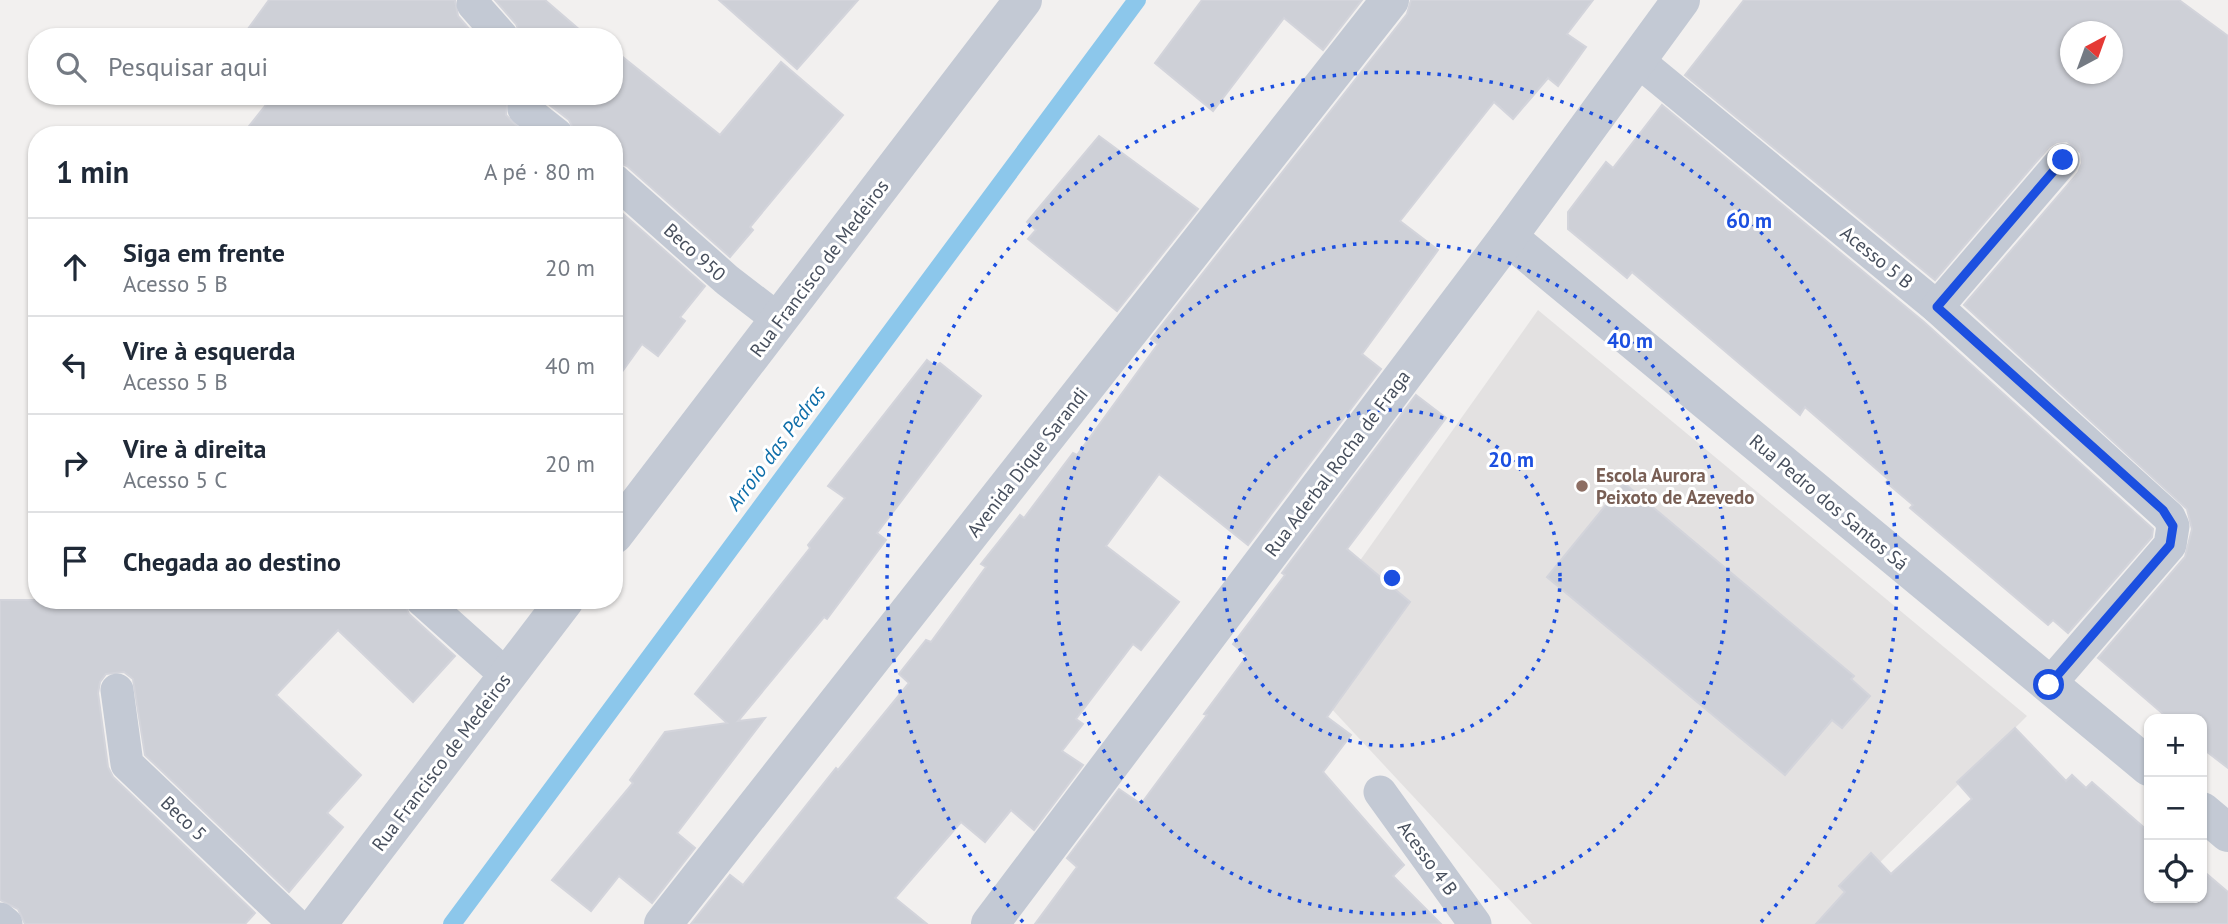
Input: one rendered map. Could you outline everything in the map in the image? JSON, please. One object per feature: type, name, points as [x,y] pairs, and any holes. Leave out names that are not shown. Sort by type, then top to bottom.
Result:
[{"type":"street","name":"Rua Francisco de Medeiros","points":[[623,523],[1023,0]]},
{"type":"street","name":"Avenida Dique Sarandi","points":[[663,924],[1390,0]]},
{"type":"street","name":"Rua Aderbal Rocha de Fraga","points":[[990,924],[1508,237],[1681,0]]},
{"type":"street","name":"Rua Pedro dos Santos Sá","points":[[1508,237],[2144,763]]},
{"type":"street","name":"Rua Francisco de Medeiros","points":[[318,924],[558,609]]},
{"type":"street","points":[[2207,815],[2228,832]]},
{"type":"lane","points":[[473,4],[494,28]]},
{"type":"lane","name":"Acesso 5 B","points":[[1637,60],[1937,307],[2163,510],[2173,526],[2170,545],[2049,685]]},
{"type":"lane","points":[[525,105],[524,109],[546,126]]},
{"type":"lane","points":[[1937,307],[2063,160]]},
{"type":"lane","name":"Beco 950","points":[[623,188],[727,280],[779,320]]},
{"type":"lane","points":[[432,609],[507,676]]},
{"type":"lane","name":"Beco 5","points":[[117,690],[127,764],[295,924]]},
{"type":"lane","name":"Acesso 4 B","points":[[1380,792],[1475,924]]},
{"type":"lane","points":[[0,919],[6,924]]},
{"type":"shaded area","name":"Escola Aurora Peixoto de Azevedo","points":[[1538,310],[2027,716],[1818,924],[1532,924],[1288,662]]},
{"type":"building","points":[[269,0],[455,0],[458,16],[468,28],[249,28]]},
{"type":"building","points":[[495,0],[545,0],[578,28],[518,28]]},
{"type":"building","points":[[719,0],[858,0],[797,69]]},
{"type":"building","points":[[1202,0],[1362,0],[1323,50],[1284,18],[1213,111],[1155,63]]},
{"type":"building","points":[[1411,0],[1593,0],[1567,34],[1586,47],[1558,86],[1548,78],[1513,119],[1494,102],[1400,221],[1438,250],[1362,354],[1381,369],[1248,545],[1159,474],[1106,546],[1179,602],[1141,650],[1133,644],[1076,719],[1083,724],[1062,751],[1083,765],[1034,830],[1011,810],[985,842],[961,822],[895,898],[927,924],[691,924],[730,875],[743,885],[836,768],[838,770],[909,683],[899,674],[926,640],[931,642],[986,567],[981,564],[1020,515],[1024,518],[1073,453],[1077,455],[1158,344],[1151,339],[1407,14]]},
{"type":"building","points":[[1744,0],[2179,0],[2228,36],[2228,768],[2207,752],[2207,714],[2163,714],[2098,658],[2185,557],[2192,529],[2187,509],[1964,305],[2078,173],[2082,163],[2081,153],[2067,141],[2057,142],[2049,147],[1935,280],[1685,75]]},
{"type":"building","points":[[623,57],[720,135],[781,62],[843,115],[750,227],[753,230],[730,257],[623,164],[623,126],[572,126],[569,120],[550,105],[623,105]]},
{"type":"building","points":[[266,105],[507,105],[506,115],[517,126],[249,126]]},
{"type":"building","points":[[1662,105],[1924,322],[2153,529],[2152,537],[2068,633],[2053,620],[2048,625],[1910,508],[1913,505],[1886,482],[1889,480],[1805,407],[1800,415],[1632,272],[1627,278],[1568,229],[1568,212],[1606,162],[1613,168]]},
{"type":"building","points":[[1099,136],[1198,209],[1117,311],[1028,239],[1036,230],[1027,222]]},
{"type":"building","points":[[623,214],[705,286],[680,317],[685,321],[658,356],[642,344],[623,370]]},
{"type":"building","points":[[927,360],[935,366],[940,363],[981,396],[877,533],[886,540],[827,619],[824,617],[738,721],[765,718],[677,833],[695,848],[652,903],[619,876],[591,911],[552,880],[633,783],[630,780],[665,732],[727,723],[695,694],[810,548],[808,545],[845,498],[828,486]]},
{"type":"building","points":[[1416,395],[1446,418],[1347,549],[1410,602],[1327,717],[1351,735],[1323,772],[1404,865],[1393,876],[1441,924],[1035,924],[1077,867],[1067,858],[1119,789],[1141,804],[1207,715],[1204,714],[1247,656],[1233,644],[1285,575],[1282,573]]},
{"type":"building","points":[[1624,483],[1854,676],[1851,679],[1870,696],[1842,728],[1832,720],[1785,775],[1547,577]]},
{"type":"building","points":[[0,600],[28,600],[28,609],[407,609],[455,656],[413,702],[338,630],[276,695],[361,775],[327,813],[343,827],[289,892],[145,755],[133,679],[124,672],[106,674],[100,682],[98,693],[108,767],[113,777],[255,913],[245,924],[25,924],[18,909],[0,900]]},
{"type":"building","points":[[2015,728],[2066,781],[2072,775],[2086,788],[2092,782],[2144,828],[2144,903],[2207,903],[2207,874],[2228,892],[2228,924],[1816,924],[1845,892],[1839,886],[1871,853],[1891,874],[1972,799],[1957,782]]},
{"type":"waterway","name":"Arroio das Pedras","points":[[452,924],[1137,0]]},
{"type":"place","name":"Escola Aurora Peixoto de Azevedo","points":[[1582,486]]},
{"type":"route","points":[[2049,685],[2170,545],[2173,526],[2163,510],[1937,307],[2063,160]]}]
